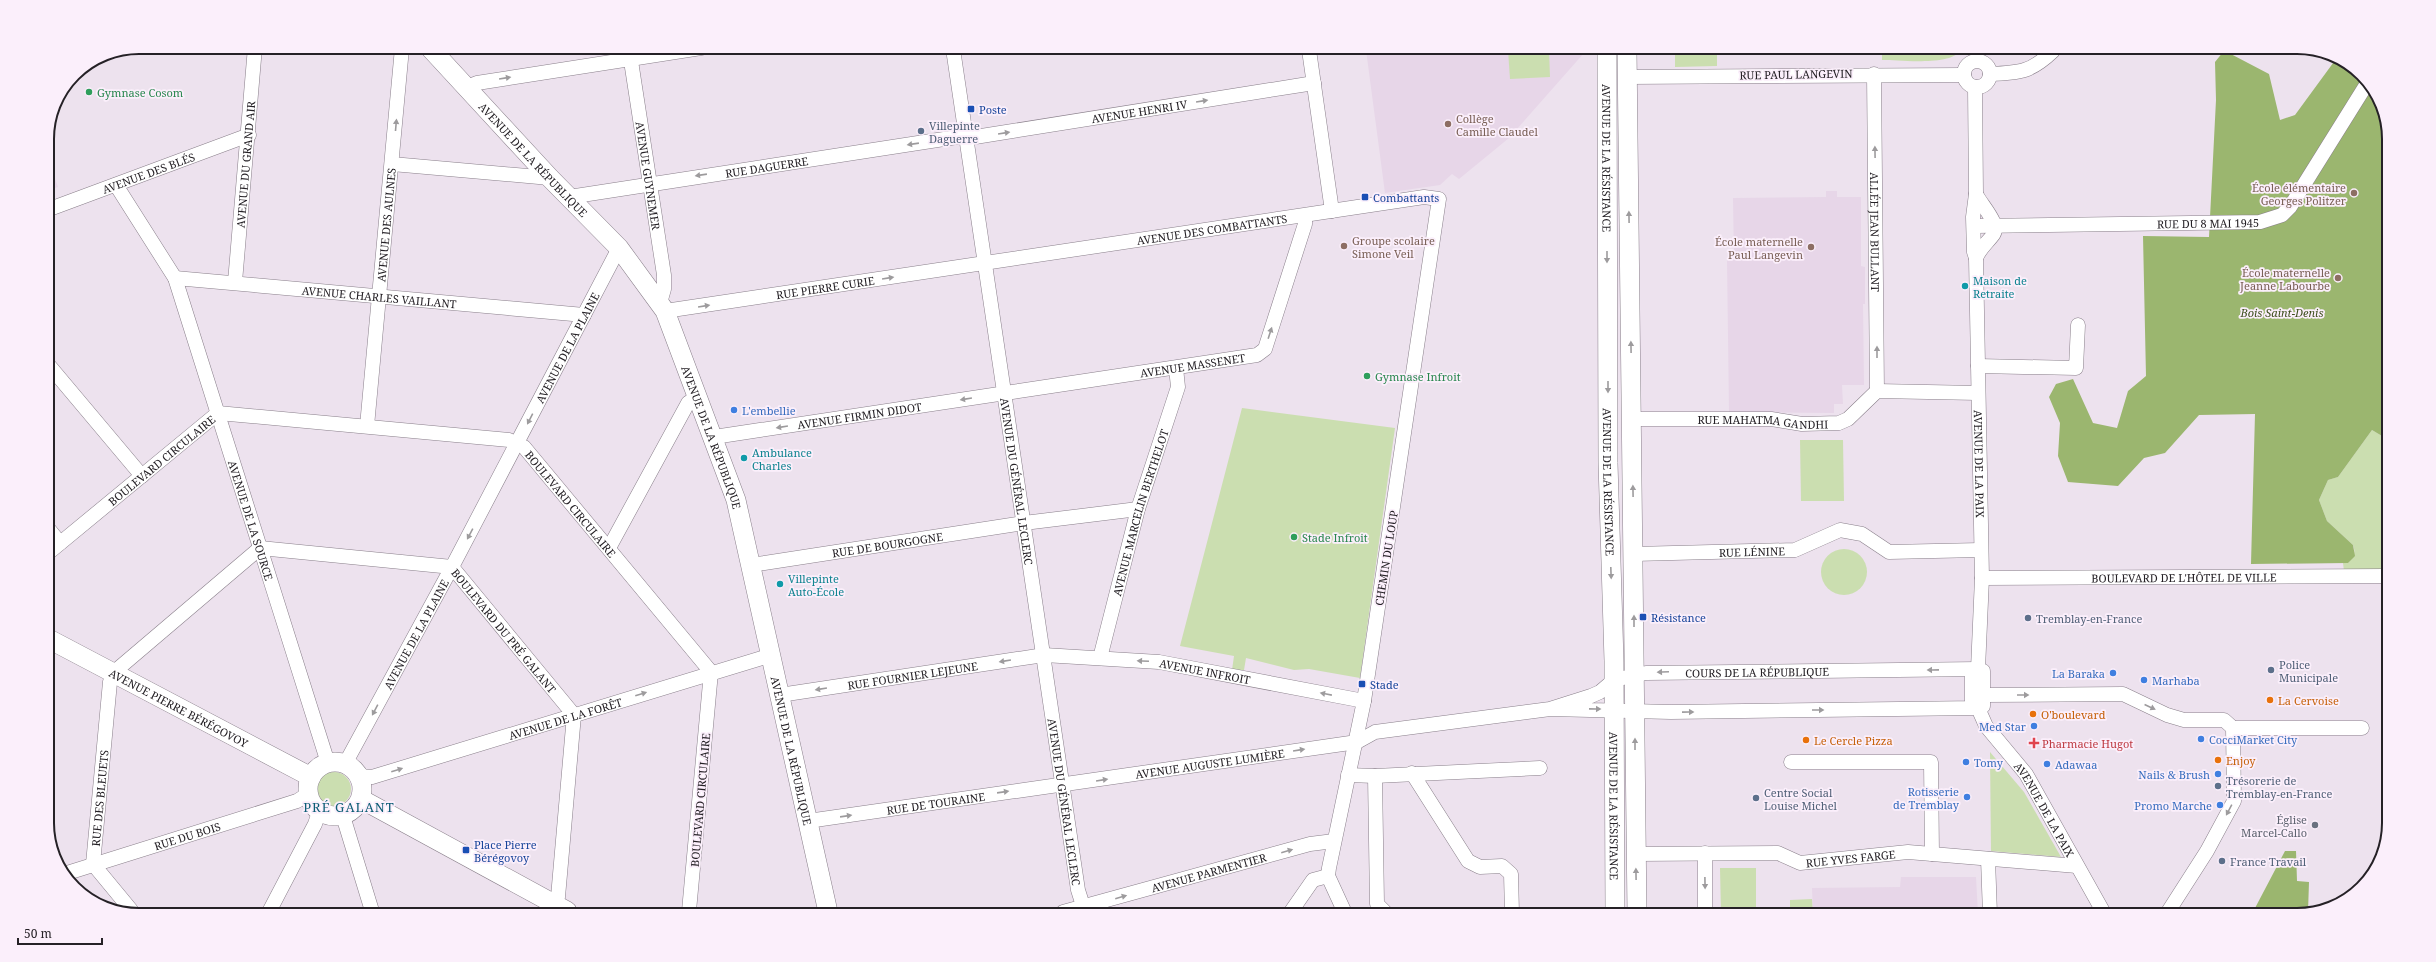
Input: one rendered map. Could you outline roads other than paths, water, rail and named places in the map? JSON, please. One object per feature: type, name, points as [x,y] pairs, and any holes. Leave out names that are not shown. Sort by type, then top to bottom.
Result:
[{"type":"main road","name":"AVENUE DE LA RÉPUBLIQUE","points":[[436,54],[550,178],[619,248],[663,307],[714,437],[736,500],[772,655],[827,908]]},
{"type":"main road","name":"AVENUE DE LA RÉSISTANCE","points":[[1607,54],[1608,455],[1614,680],[1615,908]]},
{"type":"main road","name":"AVENUE DE LA RÉSISTANCE","points":[[1627,54],[1637,908]]},
{"type":"main road","name":"AVENUE PIERRE BÉRÉGOVOY","points":[[54,642],[113,672],[309,785]]},
{"type":"main road","points":[[344,768],[362,791],[361,799],[354,809],[343,816],[335,817],[319,812],[310,801],[309,785],[316,769],[344,768]]},
{"type":"main road","points":[[361,799],[557,908]]},
{"type":"street","name":"AVENUE DU GRAND AIR","points":[[236,282],[255,54]]},
{"type":"street","name":"AVENUE DES AULNES","points":[[366,426],[380,295],[401,54]]},
{"type":"street","points":[[467,87],[477,83],[630,54]]},
{"type":"street","name":"AVENUE GUYNEMER","points":[[630,54],[664,275],[663,307]]},
{"type":"street","name":"AVENUE DU GÉNÉRAL LECLERC","points":[[954,54],[1078,890],[1083,908]]},
{"type":"street","points":[[1310,54],[1332,211]]},
{"type":"street","points":[[1990,74],[2021,73],[2037,66],[2050,54]]},
{"type":"street","points":[[1974,56],[1990,69],[1990,74],[1987,83],[1975,87],[1968,84],[1964,75],[1965,67],[1974,56]]},
{"type":"street","name":"RUE PAUL LANGEVIN","points":[[1628,77],[1874,74],[1964,75]]},
{"type":"street","name":"ALLÉE JEAN BULLANT","points":[[1874,74],[1877,391]]},
{"type":"street","name":"AVENUE HENRI IV","points":[[965,137],[1314,83]]},
{"type":"street","name":"AVENUE DE LA PAIX","points":[[1975,87],[1976,194],[1973,203],[1974,252],[1976,258],[1980,550],[1982,578],[1975,670],[1975,708],[1986,726],[2026,774],[2101,908]]},
{"type":"street","name":"RUE DU 8 MAI 1945","points":[[1974,226],[2196,224],[2271,220],[2282,215],[2290,207],[2364,88]]},
{"type":"street","name":"AVENUE DES BLÉS","points":[[54,207],[249,135]]},
{"type":"street","name":"RUE DAGUERRE","points":[[569,197],[650,183],[965,137]]},
{"type":"street","points":[[392,164],[550,178]]},
{"type":"street","name":"AVENUE DE LA SOURCE","points":[[116,185],[174,278],[260,548],[344,768]]},
{"type":"street","points":[[1976,194],[1995,225],[1994,233],[1980,249],[1976,258]]},
{"type":"street","name":"AVENUE DES COMBATTANTS","points":[[985,263],[1424,197],[1439,199]]},
{"type":"street","name":"CHEMIN DU LOUP","points":[[1328,876],[1364,701],[1439,199]]},
{"type":"street","name":"AVENUE MASSENET","points":[[1004,393],[1257,355],[1265,349],[1305,224],[1305,216]]},
{"type":"street","name":"AVENUE DE LA PLAINE","points":[[344,768],[452,567],[619,248]]},
{"type":"street","name":"RUE PIERRE CURIE","points":[[663,307],[985,263]]},
{"type":"street","name":"AVENUE CHARLES VAILLANT","points":[[174,278],[236,282],[584,315]]},
{"type":"street","points":[[1978,366],[2076,368],[2078,325]]},
{"type":"street","name":"AVENUE MARCELIN BERTHELOT","points":[[1100,658],[1138,509],[1178,387],[1176,368]]},
{"type":"street","points":[[54,371],[142,476]]},
{"type":"street","points":[[1877,391],[1978,392]]},
{"type":"street","name":"RUE MAHATMA GANDHI","points":[[1632,419],[1771,420],[1802,424],[1839,423],[1848,419],[1877,391]]},
{"type":"street","name":"AVENUE FIRMIN DIDOT","points":[[714,437],[1004,393]]},
{"type":"street","points":[[609,548],[688,403],[698,396]]},
{"type":"street","name":"BOULEVARD CIRCULAIRE","points":[[54,548],[218,413],[366,426],[518,442],[524,447],[609,548],[711,672],[690,908]]},
{"type":"street","name":"RUE DE BOURGOGNE","points":[[751,565],[1024,523],[1138,509]]},
{"type":"street","name":"RUE LÉNINE","points":[[1634,554],[1794,550],[1840,530],[1862,534],[1889,552],[1980,550]]},
{"type":"street","points":[[54,536],[60,543]]},
{"type":"street","points":[[113,672],[260,548]]},
{"type":"street","name":"BOULEVARD DU PRÉ GALANT","points":[[260,548],[452,567],[574,715]]},
{"type":"street","name":"BOULEVARD DE L'HÔTEL DE VILLE","points":[[1982,578],[2382,576]]},
{"type":"street","name":"AVENUE DE LA FORÊT","points":[[344,768],[372,778],[711,672],[772,655]]},
{"type":"street","name":"AVENUE INFROIT","points":[[1044,655],[1160,662],[1364,701]]},
{"type":"street","name":"RUE FOURNIER LEJEUNE","points":[[780,695],[1044,655]]},
{"type":"street","name":"COURS DE LA RÉPUBLIQUE","points":[[1550,709],[1591,696],[1600,692],[1614,680],[1634,674],[1670,672],[1975,670]]},
{"type":"street","name":"AVENUE DE LA PAIX","points":[[1975,670],[1983,671],[1984,695],[1983,706],[1975,708]]},
{"type":"street","name":"RUE DES BLEUETS","points":[[93,864],[110,682],[113,672]]},
{"type":"street","points":[[1984,695],[2123,694],[2167,715],[2184,720],[2224,720],[2233,728],[2362,728]]},
{"type":"street","name":"COURS DE LA RÉPUBLIQUE","points":[[1356,742],[1375,732],[1550,709],[1635,711],[1975,708]]},
{"type":"street","points":[[559,908],[574,715]]},
{"type":"street","points":[[2170,908],[2207,851],[2234,801],[2233,728]]},
{"type":"street","name":"AVENUE AUGUSTE LUMIÈRE","points":[[1063,784],[1072,785],[1356,742]]},
{"type":"street","points":[[1791,762],[1932,762],[1932,854]]},
{"type":"street","points":[[1348,775],[1376,776],[1412,773],[1540,768]]},
{"type":"street","points":[[1412,773],[1468,861],[1480,867],[1502,866],[1511,874],[1512,908]]},
{"type":"street","points":[[1376,776],[1377,904],[1381,908]]},
{"type":"street","name":"RUE DE TOURAINE","points":[[808,821],[1063,784]]},
{"type":"street","name":"RUE DU BOIS","points":[[70,872],[297,801],[309,785]]},
{"type":"street","points":[[271,908],[315,824],[319,812]]},
{"type":"street","points":[[343,816],[371,908]]},
{"type":"street","name":"AVENUE PARMENTIER","points":[[1091,908],[1310,844],[1334,841]]},
{"type":"street","name":"RUE YVES FARGE","points":[[1636,854],[1778,853],[1800,863],[1908,852],[2077,866]]},
{"type":"street","points":[[1705,853],[1705,908]]},
{"type":"street","points":[[1988,859],[1990,908]]},
{"type":"street","points":[[93,864],[129,907]]},
{"type":"street","points":[[1293,908],[1313,880],[1328,876],[1343,908]]},
{"type":"place","name":"Gymnase Cosom","points":[[89,92]]},
{"type":"place","name":"Poste","points":[[971,109]]},
{"type":"place","name":"Collège Camille Claudel","points":[[1448,124]]},
{"type":"place","name":"Villepinte Daguerre","points":[[921,131]]},
{"type":"place","name":"École élémentaire Georges Politzer","points":[[2354,193]]},
{"type":"place","name":"Combattants","points":[[1365,197]]},
{"type":"place","name":"Groupe scolaire Simone Veil","points":[[1344,246]]},
{"type":"place","name":"École maternelle Paul Langevin","points":[[1811,247]]},
{"type":"place","name":"École maternelle Jeanne Labourbe","points":[[2338,278]]},
{"type":"place","name":"Maison de Retraite","points":[[1965,286]]},
{"type":"place","name":"Gymnase Infroit","points":[[1367,376]]},
{"type":"place","name":"L'embellie","points":[[734,410]]},
{"type":"place","name":"Ambulance Charles","points":[[744,458]]},
{"type":"place","name":"Stade Infroit","points":[[1294,537]]},
{"type":"place","name":"Villepinte Auto-École","points":[[780,584]]},
{"type":"place","name":"Résistance","points":[[1643,617]]},
{"type":"place","name":"Tremblay-en-France","points":[[2028,618]]},
{"type":"place","name":"Police Municipale","points":[[2271,670]]},
{"type":"place","name":"La Baraka","points":[[2113,673]]},
{"type":"place","name":"Marhaba","points":[[2144,680]]},
{"type":"place","name":"Stade","points":[[1362,684]]},
{"type":"place","name":"La Cervoise","points":[[2270,700]]},
{"type":"place","name":"O'boulevard","points":[[2033,714]]},
{"type":"place","name":"Med Star","points":[[2034,726]]},
{"type":"place","name":"CocciMarket City","points":[[2201,739]]},
{"type":"place","name":"Le Cercle Pizza","points":[[1806,740]]},
{"type":"place","name":"Pharmacie Hugot","points":[[2034,743]]},
{"type":"place","name":"Enjoy","points":[[2218,760]]},
{"type":"place","name":"Tomy","points":[[1966,762]]},
{"type":"place","name":"Adawaa","points":[[2047,764]]},
{"type":"place","name":"Nails & Brush","points":[[2218,774]]},
{"type":"place","name":"Trésorerie de Tremblay-en-France","points":[[2218,786]]},
{"type":"place","name":"Rotisserie de Tremblay","points":[[1967,797]]},
{"type":"place","name":"Centre Social Louise Michel","points":[[1756,798]]},
{"type":"place","name":"Promo Marche","points":[[2220,805]]},
{"type":"place","name":"Église Marcel-Callo","points":[[2315,825]]},
{"type":"place","name":"Place Pierre Bérégovoy","points":[[466,850]]},
{"type":"place","name":"France Travail","points":[[2222,861]]},
{"type":"district","name":"PRÉ GALANT","points":[[349,807]]},
{"type":"park label","name":"Bois Saint-Denis","points":[[2282,312]]}]
